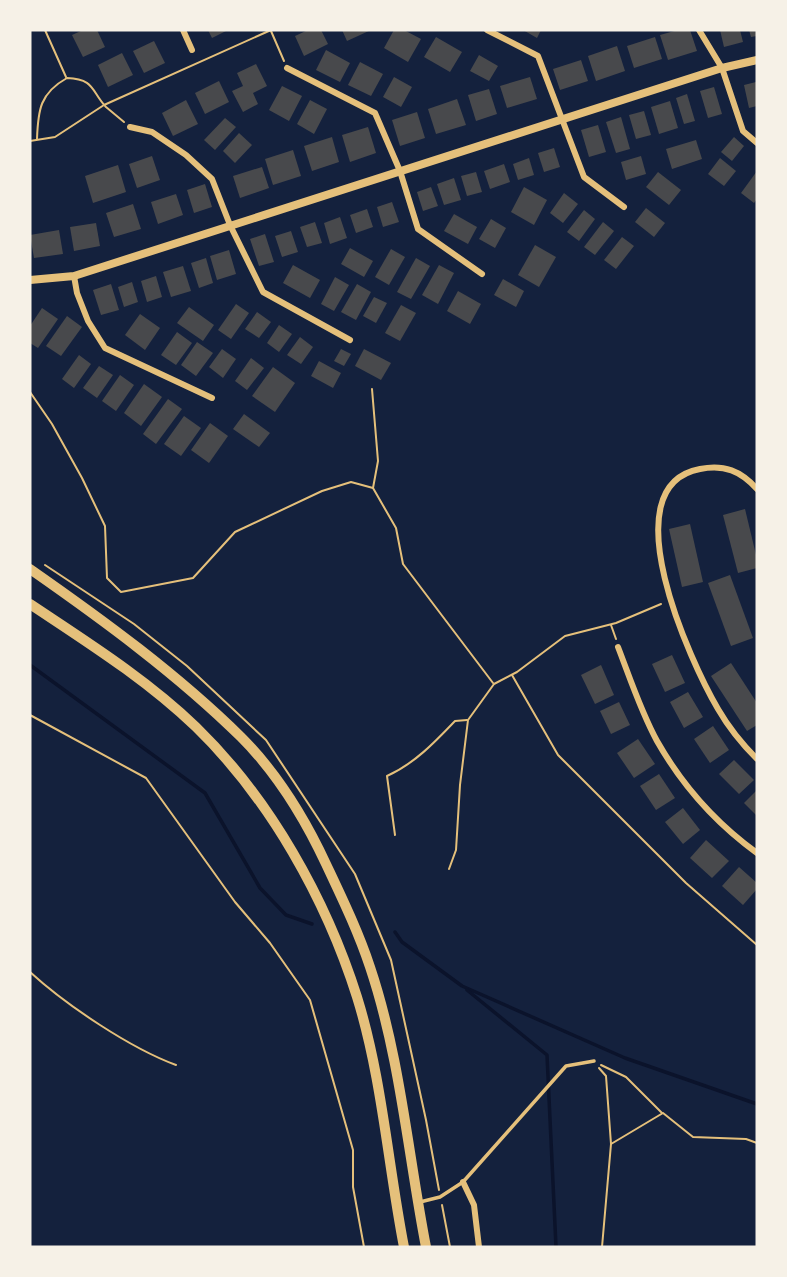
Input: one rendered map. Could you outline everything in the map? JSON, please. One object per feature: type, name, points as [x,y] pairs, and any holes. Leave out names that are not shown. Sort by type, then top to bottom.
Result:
[{"type":"highway","points":[[30,569],[98,617],[190,690],[243,738],[288,794],[342,897],[370,967],[394,1067],[426,1247]]},
{"type":"highway","points":[[30,604],[110,657],[195,727],[239,774],[295,854],[340,950],[358,999],[374,1069],[404,1247]]},
{"type":"street","points":[[183,30],[192,50]]},
{"type":"street","points":[[487,30],[538,57],[584,177],[624,207]]},
{"type":"street","points":[[699,30],[722,68],[743,131],[757,143]]},
{"type":"street","points":[[30,280],[74,276],[722,68],[757,60]]},
{"type":"street","points":[[287,68],[374,113],[400,171],[418,229],[482,274]]},
{"type":"street","points":[[130,127],[152,132],[186,155],[212,179],[230,225],[263,292],[350,340]]},
{"type":"street","points":[[74,276],[77,293],[88,321],[105,348],[212,398]]},
{"type":"street","points":[[757,489],[735,471],[721,467],[693,470],[671,485],[663,499],[657,531],[661,559],[672,599],[702,680],[735,735],[757,759]]},
{"type":"street","points":[[618,647],[638,698],[664,751],[716,820],[757,853]]},
{"type":"street","points":[[463,1182],[474,1205],[479,1247]]},
{"type":"lane","points":[[418,1203],[440,1198],[463,1182],[566,1066],[594,1061]]},
{"type":"path","points":[[45,30],[67,78]]},
{"type":"path","points":[[30,141],[55,137],[104,105],[271,30],[287,68]]},
{"type":"path","points":[[37,139],[40,113],[47,92],[67,78],[87,81],[97,91],[104,105],[130,127]]},
{"type":"path","points":[[372,389],[378,461],[373,488],[396,528],[403,564],[494,684]]},
{"type":"path","points":[[30,392],[52,424],[82,478],[104,526],[107,578],[121,592],[193,578],[235,533],[322,491],[351,482],[373,488]]},
{"type":"path","points":[[449,869],[456,850],[468,720],[494,684],[565,636],[611,625],[672,599]]},
{"type":"path","points":[[611,625],[618,647]]},
{"type":"path","points":[[512,674],[558,755],[687,883],[757,945]]},
{"type":"path","points":[[30,715],[146,778],[310,1000],[353,1150],[353,1187],[364,1247]]},
{"type":"path","points":[[395,835],[387,776],[409,763],[455,721],[468,720]]},
{"type":"path","points":[[30,972],[71,1005],[151,1056],[176,1065]]},
{"type":"path","points":[[594,1061],[626,1077],[663,1113],[693,1137],[746,1139],[757,1143]]},
{"type":"path","points":[[594,1061],[606,1076],[611,1144],[602,1247]]},
{"type":"path","points":[[611,1144],[663,1113]]},
{"type":"building","points":[[83,30],[97,30],[105,47],[83,57],[72,35]]},
{"type":"building","points":[[208,30],[228,30],[212,38]]},
{"type":"building","points":[[308,30],[321,30],[328,44],[304,56],[295,36]]},
{"type":"building","points":[[342,30],[371,30],[347,41]]},
{"type":"building","points":[[394,30],[404,30],[421,39],[408,62],[384,48]]},
{"type":"building","points":[[523,30],[541,30],[537,38]]},
{"type":"building","points":[[690,30],[697,51],[668,60],[660,35]]},
{"type":"building","points":[[720,30],[740,30],[743,42],[724,47]]},
{"type":"building","points":[[749,30],[757,30],[757,36],[751,37]]},
{"type":"building","points":[[436,37],[462,52],[450,72],[424,57]]},
{"type":"building","points":[[655,37],[662,59],[634,68],[627,46]]},
{"type":"building","points":[[154,41],[165,63],[144,73],[133,51]]},
{"type":"building","points":[[617,46],[625,71],[596,81],[588,56]]},
{"type":"building","points":[[326,50],[350,63],[340,82],[316,70]]},
{"type":"building","points":[[122,53],[133,75],[108,87],[98,65]]},
{"type":"building","points":[[479,55],[498,66],[489,81],[470,71]]},
{"type":"building","points":[[581,60],[588,81],[560,90],[553,69]]},
{"type":"building","points":[[360,62],[383,74],[371,96],[348,85]]},
{"type":"building","points":[[256,64],[267,86],[253,93],[258,104],[243,112],[232,91],[243,86],[237,73]]},
{"type":"building","points":[[394,77],[412,87],[401,107],[383,97]]},
{"type":"building","points":[[530,77],[537,99],[507,108],[500,86]]},
{"type":"building","points":[[219,81],[229,102],[205,114],[195,93]]},
{"type":"building","points":[[756,82],[757,106],[749,108],[744,85]]},
{"type":"building","points":[[282,86],[302,96],[289,121],[269,110]]},
{"type":"building","points":[[714,87],[722,114],[708,118],[700,91]]},
{"type":"building","points":[[489,89],[497,114],[476,121],[468,95]]},
{"type":"building","points":[[687,94],[695,121],[684,124],[676,98]]},
{"type":"building","points":[[457,99],[466,125],[436,134],[428,109]]},
{"type":"building","points":[[186,100],[198,124],[173,136],[162,113]]},
{"type":"building","points":[[310,100],[327,109],[314,134],[297,124]]},
{"type":"building","points":[[670,101],[678,128],[659,134],[651,107]]},
{"type":"building","points":[[644,111],[651,135],[636,139],[629,115]]},
{"type":"building","points":[[417,112],[425,138],[400,146],[392,120]]},
{"type":"building","points":[[621,117],[630,149],[616,153],[606,122]]},
{"type":"building","points":[[225,118],[236,127],[215,150],[204,140]]},
{"type":"building","points":[[598,125],[606,152],[589,157],[581,130]]},
{"type":"building","points":[[368,127],[376,153],[350,162],[342,135]]},
{"type":"building","points":[[239,133],[252,145],[235,163],[223,151]]},
{"type":"building","points":[[332,137],[339,162],[312,171],[304,146]]},
{"type":"building","points":[[734,137],[744,146],[732,161],[721,152]]},
{"type":"building","points":[[696,140],[702,159],[672,169],[666,149]]},
{"type":"building","points":[[554,148],[560,167],[544,172],[538,153]]},
{"type":"building","points":[[293,150],[301,176],[273,185],[265,159]]},
{"type":"building","points":[[152,156],[160,180],[137,188],[129,164]]},
{"type":"building","points":[[641,156],[646,174],[626,180],[621,162]]},
{"type":"building","points":[[529,158],[534,175],[518,180],[513,164]]},
{"type":"building","points":[[720,158],[736,171],[724,186],[708,174]]},
{"type":"building","points":[[504,164],[510,182],[490,189],[484,171]]},
{"type":"building","points":[[118,165],[126,192],[93,203],[85,176]]},
{"type":"building","points":[[262,167],[269,188],[240,198],[233,176]]},
{"type":"building","points":[[757,171],[757,199],[754,203],[741,193]]},
{"type":"building","points":[[476,172],[482,192],[467,196],[461,176]]},
{"type":"building","points":[[658,172],[681,190],[669,205],[646,187]]},
{"type":"building","points":[[454,178],[461,200],[444,205],[437,184]]},
{"type":"building","points":[[205,184],[212,207],[194,213],[187,190]]},
{"type":"building","points":[[431,187],[438,206],[423,211],[417,192]]},
{"type":"building","points":[[524,187],[547,200],[534,225],[511,212]]},
{"type":"building","points":[[564,193],[578,204],[563,223],[550,213]]},
{"type":"building","points":[[176,194],[183,215],[158,224],[151,202]]},
{"type":"building","points":[[392,202],[399,222],[383,227],[377,207]]},
{"type":"building","points":[[133,204],[141,229],[114,237],[106,213]]},
{"type":"building","points":[[646,208],[665,223],[654,237],[635,222]]},
{"type":"building","points":[[367,209],[373,227],[356,233],[350,215]]},
{"type":"building","points":[[584,210],[595,219],[579,241],[567,232]]},
{"type":"building","points":[[454,214],[477,227],[468,244],[444,231]]},
{"type":"building","points":[[340,217],[347,238],[330,244],[324,223]]},
{"type":"building","points":[[491,219],[506,228],[495,248],[479,239]]},
{"type":"building","points":[[315,222],[322,243],[307,247],[300,227]]},
{"type":"building","points":[[603,222],[614,231],[595,255],[584,247]]},
{"type":"building","points":[[96,223],[100,246],[74,251],[70,227]]},
{"type":"building","points":[[59,230],[63,254],[34,258],[30,235]]},
{"type":"building","points":[[291,231],[298,252],[282,257],[275,236]]},
{"type":"building","points":[[265,234],[274,262],[259,266],[250,239]]},
{"type":"building","points":[[622,237],[634,246],[616,269],[604,260]]},
{"type":"building","points":[[535,245],[556,257],[539,287],[518,275]]},
{"type":"building","points":[[350,248],[373,261],[364,277],[341,264]]},
{"type":"building","points":[[391,249],[405,257],[389,285],[375,277]]},
{"type":"building","points":[[229,250],[236,274],[217,280],[210,256]]},
{"type":"building","points":[[206,258],[213,283],[199,288],[191,263]]},
{"type":"building","points":[[416,258],[430,266],[411,299],[397,292]]},
{"type":"building","points":[[293,265],[320,280],[310,298],[283,283]]},
{"type":"building","points":[[439,265],[454,273],[438,304],[422,295]]},
{"type":"building","points":[[183,266],[191,291],[171,297],[163,272]]},
{"type":"building","points":[[156,276],[162,297],[147,302],[141,281]]},
{"type":"building","points":[[335,277],[349,285],[334,311],[321,304]]},
{"type":"building","points":[[503,279],[524,291],[516,307],[494,295]]},
{"type":"building","points":[[132,282],[138,302],[124,307],[118,287]]},
{"type":"building","points":[[111,284],[119,310],[101,315],[93,290]]},
{"type":"building","points":[[357,284],[371,292],[356,320],[341,312]]},
{"type":"building","points":[[458,291],[481,304],[470,324],[447,311]]},
{"type":"building","points":[[374,297],[387,303],[376,323],[363,316]]},
{"type":"building","points":[[236,304],[249,313],[231,339],[218,330]]},
{"type":"building","points":[[401,305],[416,313],[400,341],[385,333]]},
{"type":"building","points":[[189,307],[214,325],[203,341],[177,323]]},
{"type":"building","points":[[42,308],[58,319],[38,348],[30,343],[30,326]]},
{"type":"building","points":[[257,312],[271,322],[259,338],[245,329]]},
{"type":"building","points":[[140,314],[160,328],[145,350],[125,335]]},
{"type":"building","points":[[67,316],[82,327],[61,356],[46,346]]},
{"type":"building","points":[[279,325],[292,334],[279,352],[267,343]]},
{"type":"building","points":[[177,332],[192,343],[176,365],[161,355]]},
{"type":"building","points":[[300,337],[313,347],[301,364],[287,355]]},
{"type":"building","points":[[197,342],[213,353],[196,376],[181,365]]},
{"type":"building","points":[[222,349],[236,359],[223,378],[209,367]]},
{"type":"building","points":[[341,349],[351,354],[344,366],[334,361]]},
{"type":"building","points":[[364,349],[391,363],[381,380],[355,366]]},
{"type":"building","points":[[79,355],[91,364],[74,388],[62,379]]},
{"type":"building","points":[[251,358],[264,368],[247,390],[235,381]]},
{"type":"building","points":[[319,361],[341,373],[333,388],[311,376]]},
{"type":"building","points":[[99,366],[113,375],[97,398],[83,388]]},
{"type":"building","points":[[273,367],[295,383],[275,412],[252,396]]},
{"type":"building","points":[[120,375],[134,385],[116,411],[102,401]]},
{"type":"building","points":[[144,384],[162,397],[141,426],[124,413]]},
{"type":"building","points":[[168,399],[182,409],[156,444],[143,434]]},
{"type":"building","points":[[244,414],[270,433],[259,447],[233,429]]},
{"type":"building","points":[[184,416],[201,428],[181,456],[164,444]]},
{"type":"building","points":[[210,423],[228,436],[209,463],[191,450]]},
{"type":"building","points":[[745,509],[757,568],[738,573],[723,515]]},
{"type":"building","points":[[690,524],[703,582],[682,587],[669,529]]},
{"type":"building","points":[[730,575],[753,638],[731,646],[708,583]]},
{"type":"building","points":[[672,655],[685,683],[665,692],[652,664]]},
{"type":"building","points":[[731,663],[757,703],[757,725],[747,731],[711,676]]},
{"type":"building","points":[[601,665],[614,695],[595,704],[581,675]]},
{"type":"building","points":[[688,692],[703,717],[684,728],[670,702]]},
{"type":"building","points":[[619,702],[630,725],[611,734],[600,711]]},
{"type":"building","points":[[713,726],[729,750],[710,763],[694,739]]},
{"type":"building","points":[[638,739],[655,764],[634,778],[617,753]]},
{"type":"building","points":[[734,760],[754,780],[739,794],[719,774]]},
{"type":"building","points":[[659,774],[675,798],[656,810],[640,786]]},
{"type":"building","points":[[757,790],[757,816],[744,803]]},
{"type":"building","points":[[683,808],[700,830],[683,844],[665,822]]},
{"type":"building","points":[[706,840],[729,861],[712,878],[690,858]]},
{"type":"building","points":[[739,867],[757,883],[757,889],[743,905],[722,886]]},
{"type":"waterway","points":[[30,665],[205,793],[260,888],[286,915],[312,924]]},
{"type":"waterway","points":[[395,932],[402,942],[462,986],[625,1058],[757,1104]]},
{"type":"waterway","points":[[467,990],[547,1055],[556,1247]]}]
